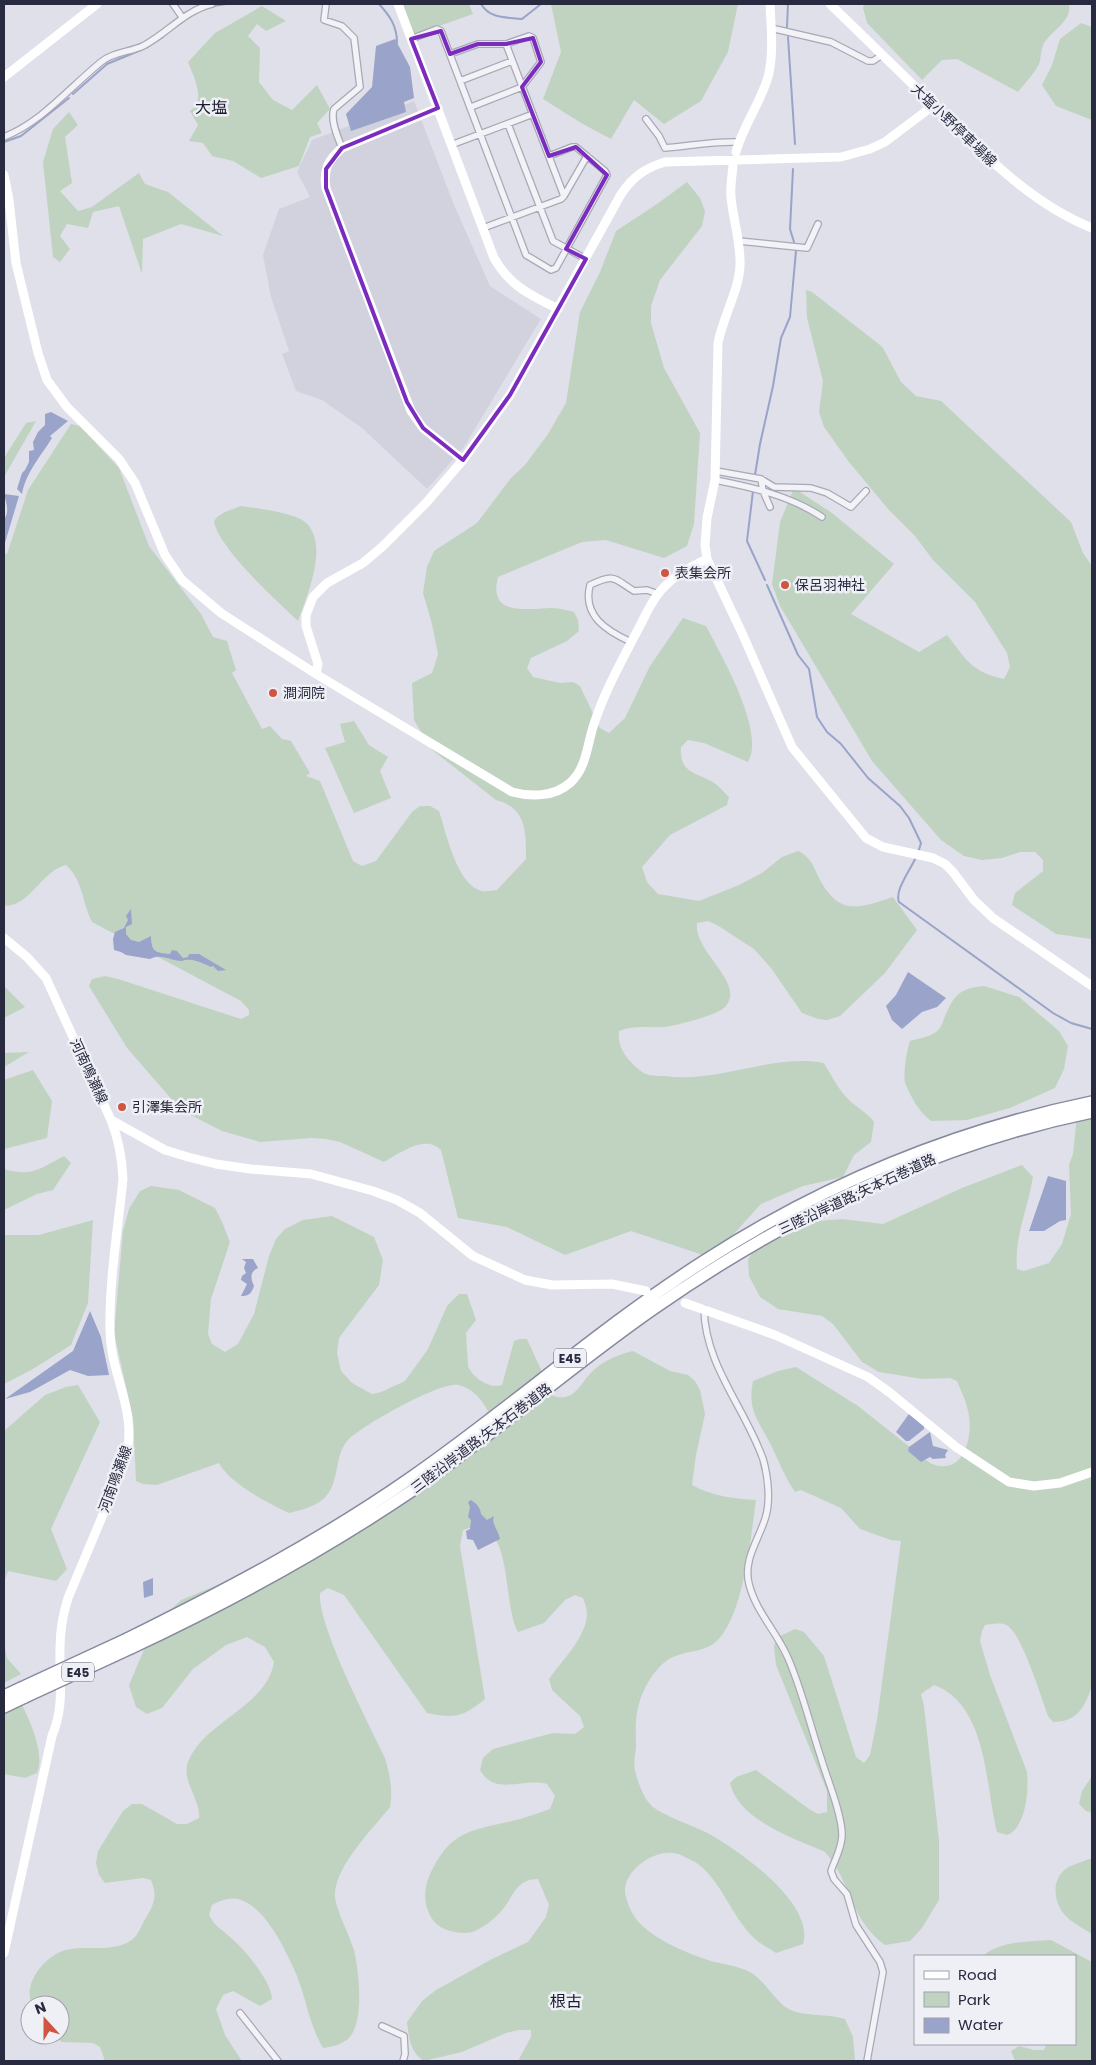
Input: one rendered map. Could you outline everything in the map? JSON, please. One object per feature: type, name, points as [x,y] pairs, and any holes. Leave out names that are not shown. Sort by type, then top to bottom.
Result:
[{"type":"highway","name":"三陸沿岸道路;矢本石巻道路","points":[[1033,1121],[1092,1102]]},
{"type":"highway","name":"三陸沿岸道路;矢本石巻道路","points":[[4,1696],[23,1692],[129,1643],[265,1568],[364,1510],[443,1455],[650,1298],[706,1260],[762,1226],[910,1156],[956,1139],[1033,1121],[1092,1112]]},
{"type":"highway","name":"三陸沿岸道路;矢本石巻道路","points":[[4,1707],[23,1692]]},
{"type":"street","points":[[4,77],[97,4]]},
{"type":"street","points":[[174,4],[182,17]]},
{"type":"street","points":[[4,137],[20,130],[50,109],[103,60],[123,51],[143,46],[182,17],[200,7],[212,4]]},
{"type":"street","points":[[326,4],[324,20],[342,26],[354,38],[360,87],[334,109],[333,112],[337,135],[342,148]]},
{"type":"street","points":[[398,4],[494,258],[509,280],[531,296],[558,309]]},
{"type":"street","points":[[736,152],[738,142],[768,78],[772,50],[770,4]]},
{"type":"street","name":"大塩小野停車場線","points":[[830,4],[1020,185],[1064,215],[1092,228]]},
{"type":"street","points":[[771,28],[831,42],[868,61],[874,61],[882,55]]},
{"type":"street","points":[[411,39],[437,29],[441,31],[529,258],[552,270],[556,268],[607,175],[605,171],[576,147],[549,156]]},
{"type":"street","points":[[450,54],[478,44],[506,44],[529,36],[533,38],[541,62],[522,87],[471,107]]},
{"type":"street","points":[[506,44],[564,196]]},
{"type":"street","points":[[460,80],[512,61]]},
{"type":"street","points":[[316,674],[318,664],[306,626],[306,615],[313,597],[327,583],[363,563],[382,547],[426,503],[463,460],[510,395],[626,186],[642,171],[665,162],[678,161],[841,157],[870,149],[885,142],[934,105]]},
{"type":"street","points":[[438,108],[342,148],[330,160],[326,169],[326,188],[411,411],[423,428],[463,460]]},
{"type":"street","points":[[451,145],[533,114]]},
{"type":"street","points":[[646,118],[660,136],[665,148],[683,147],[694,143],[738,142]]},
{"type":"street","points":[[508,124],[553,241],[586,259]]},
{"type":"street","points":[[483,228],[564,196],[587,156]]},
{"type":"street","points":[[733,166],[731,198],[739,241],[740,267],[738,280],[721,327],[718,343],[715,476],[705,534],[707,559],[792,747],[858,830],[874,844],[933,858],[945,864],[974,900],[993,918],[1092,986]]},
{"type":"street","points":[[4,175],[9,200],[16,263],[38,353],[48,380],[67,407],[119,459],[135,484],[165,555],[182,580],[221,613],[316,674],[512,792],[522,795],[542,795],[553,792],[569,783],[583,764],[599,708],[608,687],[658,594],[675,576],[692,565],[707,559]]},
{"type":"street","points":[[739,241],[807,248],[818,224]]},
{"type":"street","points":[[715,476],[761,479],[774,487],[811,488],[827,493],[851,507],[866,491]]},
{"type":"street","points":[[715,476],[751,486],[811,510],[822,517]]},
{"type":"street","points":[[761,479],[763,491],[770,507]]},
{"type":"street","points":[[632,642],[608,631],[594,615],[587,598],[590,585],[609,577],[619,580],[634,592],[647,590],[658,594]]},
{"type":"street","name":"河南鳴瀬線","points":[[4,938],[27,957],[46,978],[111,1120],[122,1156],[123,1179],[110,1332],[113,1358],[128,1414],[129,1443],[125,1462],[64,1613],[60,1650],[61,1686],[59,1720],[52,1736],[4,1954]]},
{"type":"street","points":[[111,1120],[165,1150],[188,1157],[216,1164],[250,1169],[311,1174],[345,1182],[398,1200],[420,1213],[473,1256],[525,1280],[552,1285],[612,1284],[646,1292]]},
{"type":"street","points":[[685,1303],[775,1335],[868,1377],[956,1447],[1009,1482],[1034,1486],[1060,1483],[1092,1472]]},
{"type":"street","points":[[704,1309],[704,1325],[712,1355],[727,1387],[745,1416],[763,1461],[768,1492],[766,1518],[753,1546],[748,1565],[748,1582],[755,1602],[788,1657],[836,1806],[842,1834],[840,1850],[831,1871],[834,1879],[847,1894],[856,1925],[880,1962],[883,1972],[867,2061]]},
{"type":"street","points":[[240,2013],[278,2061]]},
{"type":"street","points":[[382,2026],[404,2036],[405,2054],[403,2061]]},
{"type":"highlighted area","points":[[441,31],[450,54],[478,44],[506,44],[533,38],[541,62],[522,87],[549,156],[576,147],[607,175],[566,249],[586,259],[510,395],[463,460],[423,428],[407,402],[326,188],[326,169],[342,148],[438,108],[411,39]]},
{"type":"shaded area","points":[[414,101],[454,205],[490,286],[541,319],[464,447],[427,489],[362,428],[322,400],[296,391],[282,354],[289,351],[271,297],[263,255],[279,209],[310,197],[297,172],[312,140]]},
{"type":"green space","points":[[403,4],[469,4],[473,14],[414,35]]},
{"type":"green space","points":[[551,4],[738,4],[728,52],[701,101],[664,124],[634,100],[611,139],[543,99],[561,52]]},
{"type":"green space","points":[[864,4],[1069,4],[1069,11],[1064,21],[1043,45],[1039,64],[1018,92],[957,59],[942,60],[922,80],[867,23],[863,8]]},
{"type":"green space","points":[[262,6],[286,21],[266,31],[257,24],[248,36],[260,48],[259,82],[273,100],[292,110],[317,85],[330,109],[317,123],[322,133],[310,137],[299,166],[261,178],[233,161],[212,156],[203,143],[189,141],[198,125],[190,111],[198,101],[198,94],[188,62],[215,33]]},
{"type":"green space","points":[[1081,23],[1092,27],[1092,120],[1056,106],[1042,85],[1052,65],[1060,39]]},
{"type":"green space","points":[[69,112],[78,125],[65,137],[72,183],[60,191],[78,211],[92,207],[139,173],[145,184],[168,192],[223,236],[181,224],[143,239],[142,274],[119,206],[93,212],[88,228],[67,224],[60,236],[70,249],[60,262],[53,257],[43,162],[53,129]]},
{"type":"green space","points":[[687,182],[700,198],[705,211],[702,226],[660,280],[651,306],[651,323],[664,368],[700,433],[694,524],[687,546],[664,558],[606,540],[582,542],[498,577],[496,590],[498,598],[511,608],[554,608],[574,612],[578,620],[579,631],[567,641],[531,658],[527,668],[533,677],[560,683],[573,682],[580,686],[600,728],[609,733],[625,718],[650,666],[683,618],[706,626],[731,674],[747,713],[752,749],[748,762],[704,743],[688,740],[681,747],[681,756],[686,767],[690,771],[716,784],[729,797],[727,805],[670,835],[642,867],[647,882],[658,894],[699,901],[739,885],[762,873],[782,857],[798,851],[810,860],[824,887],[840,903],[848,906],[868,905],[893,897],[917,930],[885,973],[840,1016],[827,1020],[802,1013],[771,968],[754,949],[717,925],[708,921],[697,923],[698,934],[725,978],[730,998],[721,1010],[696,1020],[664,1027],[636,1027],[619,1031],[620,1046],[628,1059],[643,1073],[648,1075],[684,1077],[704,1076],[785,1062],[805,1061],[824,1063],[844,1095],[874,1122],[871,1142],[854,1155],[843,1177],[803,1186],[761,1204],[712,1258],[631,1231],[565,1255],[507,1227],[458,1218],[441,1150],[434,1146],[420,1144],[384,1162],[340,1142],[326,1139],[311,1138],[260,1142],[222,1131],[181,1110],[127,1048],[89,986],[92,979],[105,976],[118,979],[241,1019],[249,1015],[249,1010],[241,1001],[92,922],[76,877],[66,865],[57,868],[22,900],[4,906],[4,553],[7,554],[28,490],[71,424],[80,426],[119,468],[149,546],[201,614],[213,637],[227,641],[236,670],[232,673],[262,729],[270,726],[282,739],[291,741],[310,773],[306,776],[320,781],[353,861],[362,866],[376,861],[412,812],[420,806],[430,806],[439,811],[454,857],[466,879],[473,887],[482,891],[497,890],[526,859],[526,840],[523,822],[514,809],[496,800],[431,749],[414,720],[412,683],[432,673],[438,654],[423,593],[427,567],[434,551],[477,523],[548,434],[566,403],[580,312],[600,272],[616,231]]},
{"type":"green space","points":[[806,290],[812,292],[880,345],[901,382],[916,396],[941,401],[1071,522],[1083,553],[1092,566],[1092,939],[1056,934],[1012,905],[1015,893],[1043,871],[1043,860],[1035,852],[1020,852],[1002,858],[982,860],[964,856],[941,840],[872,761],[780,606],[772,584],[780,522],[794,488],[832,513],[894,564],[851,614],[919,652],[947,635],[965,658],[984,673],[1004,679],[1010,667],[1007,653],[975,602],[933,560],[915,536],[888,509],[849,462],[824,427],[819,412],[823,381],[807,318]]},
{"type":"green space","points":[[36,421],[4,477],[4,458],[26,423]]},
{"type":"green space","points":[[241,506],[293,516],[305,522],[312,531],[316,543],[314,570],[298,621],[250,574],[226,545],[218,532],[214,521],[217,517]]},
{"type":"green space","points":[[354,721],[369,745],[388,757],[380,771],[391,798],[354,813],[325,748],[345,742],[340,724]]},
{"type":"green space","points":[[4,986],[25,1007],[4,1018]]},
{"type":"green space","points":[[984,986],[1019,997],[1059,1031],[1068,1046],[1064,1069],[1055,1088],[1010,1108],[967,1120],[931,1121],[916,1104],[905,1083],[910,1041],[930,1036],[936,1032],[956,996],[960,993],[970,988]]},
{"type":"green space","points":[[29,1052],[4,1067],[4,1053]]},
{"type":"green space","points":[[33,1070],[52,1101],[47,1138],[4,1149],[4,1080]]},
{"type":"green space","points":[[1078,1106],[1092,1113],[1092,1686],[1079,1712],[1068,1719],[1053,1722],[1048,1716],[1025,1654],[1014,1632],[1003,1624],[985,1625],[980,1641],[990,1675],[1027,1772],[1025,1808],[1018,1825],[1007,1835],[997,1832],[981,1748],[965,1710],[952,1695],[934,1685],[921,1694],[924,1706],[939,1840],[939,1900],[922,1928],[910,1941],[885,1945],[864,1924],[841,1876],[825,1852],[784,1834],[756,1818],[744,1808],[735,1796],[730,1783],[736,1777],[756,1770],[809,1809],[818,1814],[827,1812],[827,1791],[776,1665],[774,1647],[776,1638],[795,1629],[804,1632],[824,1656],[856,1757],[864,1763],[870,1755],[877,1720],[901,1541],[891,1540],[860,1529],[841,1508],[801,1490],[795,1492],[755,1415],[752,1400],[753,1381],[778,1371],[796,1367],[858,1406],[930,1463],[942,1466],[951,1465],[959,1460],[964,1452],[969,1432],[968,1411],[957,1381],[950,1378],[922,1379],[879,1372],[862,1362],[833,1324],[822,1316],[778,1309],[760,1297],[749,1276],[748,1260],[758,1242],[797,1223],[842,1219],[883,1224],[962,1188],[1022,1165],[1033,1177],[1019,1234],[1017,1269],[1024,1271],[1049,1263],[1062,1244],[1071,1214],[1069,1165],[1073,1154]]},
{"type":"green space","points":[[64,1156],[71,1163],[53,1190],[37,1194],[4,1210],[4,1169],[29,1172]]},
{"type":"green space","points":[[151,1186],[179,1190],[215,1208],[230,1242],[211,1299],[208,1334],[212,1344],[225,1352],[238,1344],[254,1314],[269,1256],[276,1239],[285,1229],[303,1220],[332,1216],[374,1237],[383,1260],[379,1285],[339,1338],[337,1353],[341,1371],[352,1383],[372,1394],[405,1381],[428,1349],[447,1306],[459,1294],[467,1294],[476,1320],[466,1333],[468,1366],[474,1375],[487,1384],[502,1385],[514,1341],[520,1339],[527,1339],[553,1396],[561,1397],[573,1394],[590,1374],[603,1363],[633,1351],[670,1371],[688,1375],[695,1381],[700,1390],[705,1414],[692,1485],[707,1492],[723,1496],[756,1500],[749,1551],[736,1607],[722,1635],[710,1646],[669,1659],[657,1669],[648,1683],[641,1698],[636,1717],[635,1771],[642,1792],[653,1807],[724,1843],[773,1881],[798,1912],[804,1929],[803,1944],[776,1953],[759,1942],[734,1913],[717,1884],[703,1868],[699,1864],[674,1853],[655,1856],[637,1866],[626,1883],[625,1892],[631,1910],[637,1920],[652,1934],[662,1940],[695,1956],[748,1971],[761,1980],[777,1999],[789,2009],[796,2012],[845,2019],[853,2037],[855,2061],[518,2061],[531,2037],[531,2030],[506,2033],[462,2052],[424,2061],[413,2049],[407,2022],[422,2001],[436,1990],[492,1959],[528,1942],[546,1917],[549,1905],[538,1879],[521,1885],[496,1917],[475,1931],[465,1933],[446,1930],[433,1920],[427,1908],[426,1888],[433,1868],[446,1848],[454,1841],[479,1829],[521,1819],[550,1809],[555,1796],[547,1784],[538,1782],[493,1783],[480,1770],[483,1758],[493,1749],[553,1733],[575,1734],[584,1727],[580,1716],[552,1690],[549,1679],[573,1648],[586,1623],[587,1614],[583,1598],[575,1595],[565,1600],[544,1623],[518,1632],[511,1609],[501,1552],[490,1534],[472,1527],[463,1530],[460,1546],[485,1699],[471,1710],[452,1716],[427,1713],[344,1595],[328,1588],[320,1593],[321,1608],[335,1650],[385,1758],[391,1788],[390,1807],[349,1858],[337,1881],[335,1892],[339,1912],[354,1950],[358,1971],[359,2009],[357,2021],[348,2039],[342,2043],[323,2048],[314,2029],[298,1979],[273,1929],[258,1911],[250,1904],[241,1900],[230,1899],[212,1905],[209,1915],[216,1925],[250,1957],[271,1991],[272,1999],[260,2006],[233,1991],[223,1995],[216,2009],[225,2035],[242,2061],[105,2061],[100,2047],[93,2043],[70,2042],[70,1995],[30,1995],[30,1988],[37,1972],[43,1964],[58,1953],[75,1948],[112,1947],[129,1942],[136,1936],[153,1902],[154,1890],[151,1880],[143,1878],[105,1883],[99,1875],[96,1863],[98,1851],[123,1811],[132,1804],[142,1804],[177,1824],[187,1824],[199,1818],[197,1804],[187,1776],[188,1762],[196,1748],[207,1736],[248,1703],[269,1678],[274,1662],[265,1647],[247,1637],[226,1645],[193,1669],[162,1708],[147,1714],[136,1707],[129,1685],[154,1626],[181,1600],[237,1577],[383,1504],[422,1477],[466,1440],[488,1411],[476,1395],[463,1386],[448,1386],[419,1397],[370,1424],[349,1439],[341,1452],[334,1482],[324,1499],[310,1507],[289,1513],[240,1485],[224,1471],[219,1463],[157,1485],[143,1484],[136,1481],[133,1418],[114,1333],[123,1231],[129,1209],[140,1191]]},
{"type":"green space","points":[[93,1220],[88,1303],[71,1345],[33,1369],[4,1384],[4,1235],[39,1235]]},
{"type":"green space","points":[[78,1385],[100,1422],[51,1529],[67,1569],[56,1581],[8,1571],[4,1583],[4,1431],[45,1395],[66,1387]]},
{"type":"green space","points":[[4,1641],[7,1658],[21,1674],[4,1683]]},
{"type":"green space","points":[[19,1699],[35,1735],[39,1756],[37,1773],[25,1778],[4,1774],[4,1701]]},
{"type":"green space","points":[[1092,1776],[1092,1813],[1086,1811],[1079,1804],[1082,1791]]},
{"type":"green space","points":[[1092,1858],[1092,1934],[1064,1914],[1057,1901],[1056,1886],[1061,1873],[1067,1868]]},
{"type":"green space","points":[[1051,1940],[1092,1962],[1092,2061],[1015,2061],[1011,2051],[1019,2046],[1034,2050],[1044,2050],[1046,2045],[1076,2045],[1076,1955],[984,1955],[1007,1944]]},
{"type":"water","points":[[395,39],[410,67],[414,98],[404,102],[406,112],[351,131],[346,114],[372,87],[376,46]]},
{"type":"water","points":[[51,412],[68,421],[50,436],[52,438],[30,471],[22,494],[17,489],[22,473],[29,462],[29,451],[34,450],[33,442],[38,432],[45,425],[45,414]]},
{"type":"water","points":[[4,494],[19,496],[4,546],[4,519],[7,510]]},
{"type":"water","points":[[131,909],[132,924],[126,927],[126,934],[131,940],[139,942],[151,936],[155,951],[170,954],[172,950],[177,951],[183,958],[188,957],[189,954],[199,954],[226,970],[218,971],[213,966],[211,967],[192,960],[177,961],[158,957],[150,959],[126,955],[114,950],[113,939],[115,932],[124,928],[128,920],[126,916]]},
{"type":"water","points":[[908,972],[946,998],[937,1007],[922,1012],[902,1029],[892,1020],[886,1006],[896,995]]},
{"type":"water","points":[[1048,1176],[1066,1181],[1066,1220],[1060,1221],[1044,1231],[1029,1231]]},
{"type":"water","points":[[242,1259],[253,1259],[258,1268],[252,1274],[254,1286],[252,1291],[248,1295],[241,1296],[247,1284],[241,1280],[242,1276],[246,1273],[244,1268],[246,1262]]},
{"type":"water","points":[[90,1311],[101,1337],[109,1375],[88,1376],[70,1370],[30,1392],[5,1399],[73,1351]]},
{"type":"water","points":[[911,1411],[924,1426],[924,1429],[909,1441],[906,1441],[896,1432]]},
{"type":"water","points":[[930,1432],[933,1446],[948,1450],[945,1455],[946,1458],[933,1459],[930,1457],[921,1462],[908,1451],[909,1447]]},
{"type":"water","points":[[471,1500],[478,1506],[481,1514],[487,1520],[494,1516],[493,1519],[500,1539],[478,1550],[473,1540],[467,1539],[466,1531],[470,1529],[471,1520],[468,1517],[470,1507],[468,1502]]},
{"type":"water","points":[[153,1578],[153,1595],[144,1598],[143,1582]]},
{"type":"waterway","points":[[213,6],[226,4]]},
{"type":"waterway","points":[[379,4],[392,22],[396,31],[397,43]]},
{"type":"waterway","points":[[481,4],[494,15],[522,19],[541,4]]},
{"type":"waterway","points":[[787,27],[788,4]]},
{"type":"waterway","points":[[146,48],[163,37]]},
{"type":"waterway","points":[[788,37],[795,144]]},
{"type":"waterway","points":[[73,94],[107,64],[141,50]]},
{"type":"waterway","points":[[4,142],[21,136],[69,98]]},
{"type":"waterway","points":[[793,169],[790,229],[794,242]]},
{"type":"waterway","points":[[755,475],[781,338],[790,317],[796,251]]},
{"type":"waterway","points":[[753,491],[747,541],[765,580]]},
{"type":"waterway","points":[[767,585],[798,655],[809,669],[817,717],[827,732],[841,744],[868,778],[900,806],[909,818],[921,843],[918,853]]},
{"type":"waterway","points":[[916,857],[901,886],[898,897],[899,902],[1053,1013],[1071,1023],[1092,1029]]},
{"type":"place","name":"表集会所","points":[[665,573]]},
{"type":"place","name":"保呂羽神社","points":[[785,585]]},
{"type":"place","name":"澗洞院","points":[[273,693]]},
{"type":"place","name":"引澤集会所","points":[[122,1107]]},
{"type":"district","name":"大塩","points":[[211,107]]},
{"type":"district","name":"根古","points":[[566,2001]]}]
